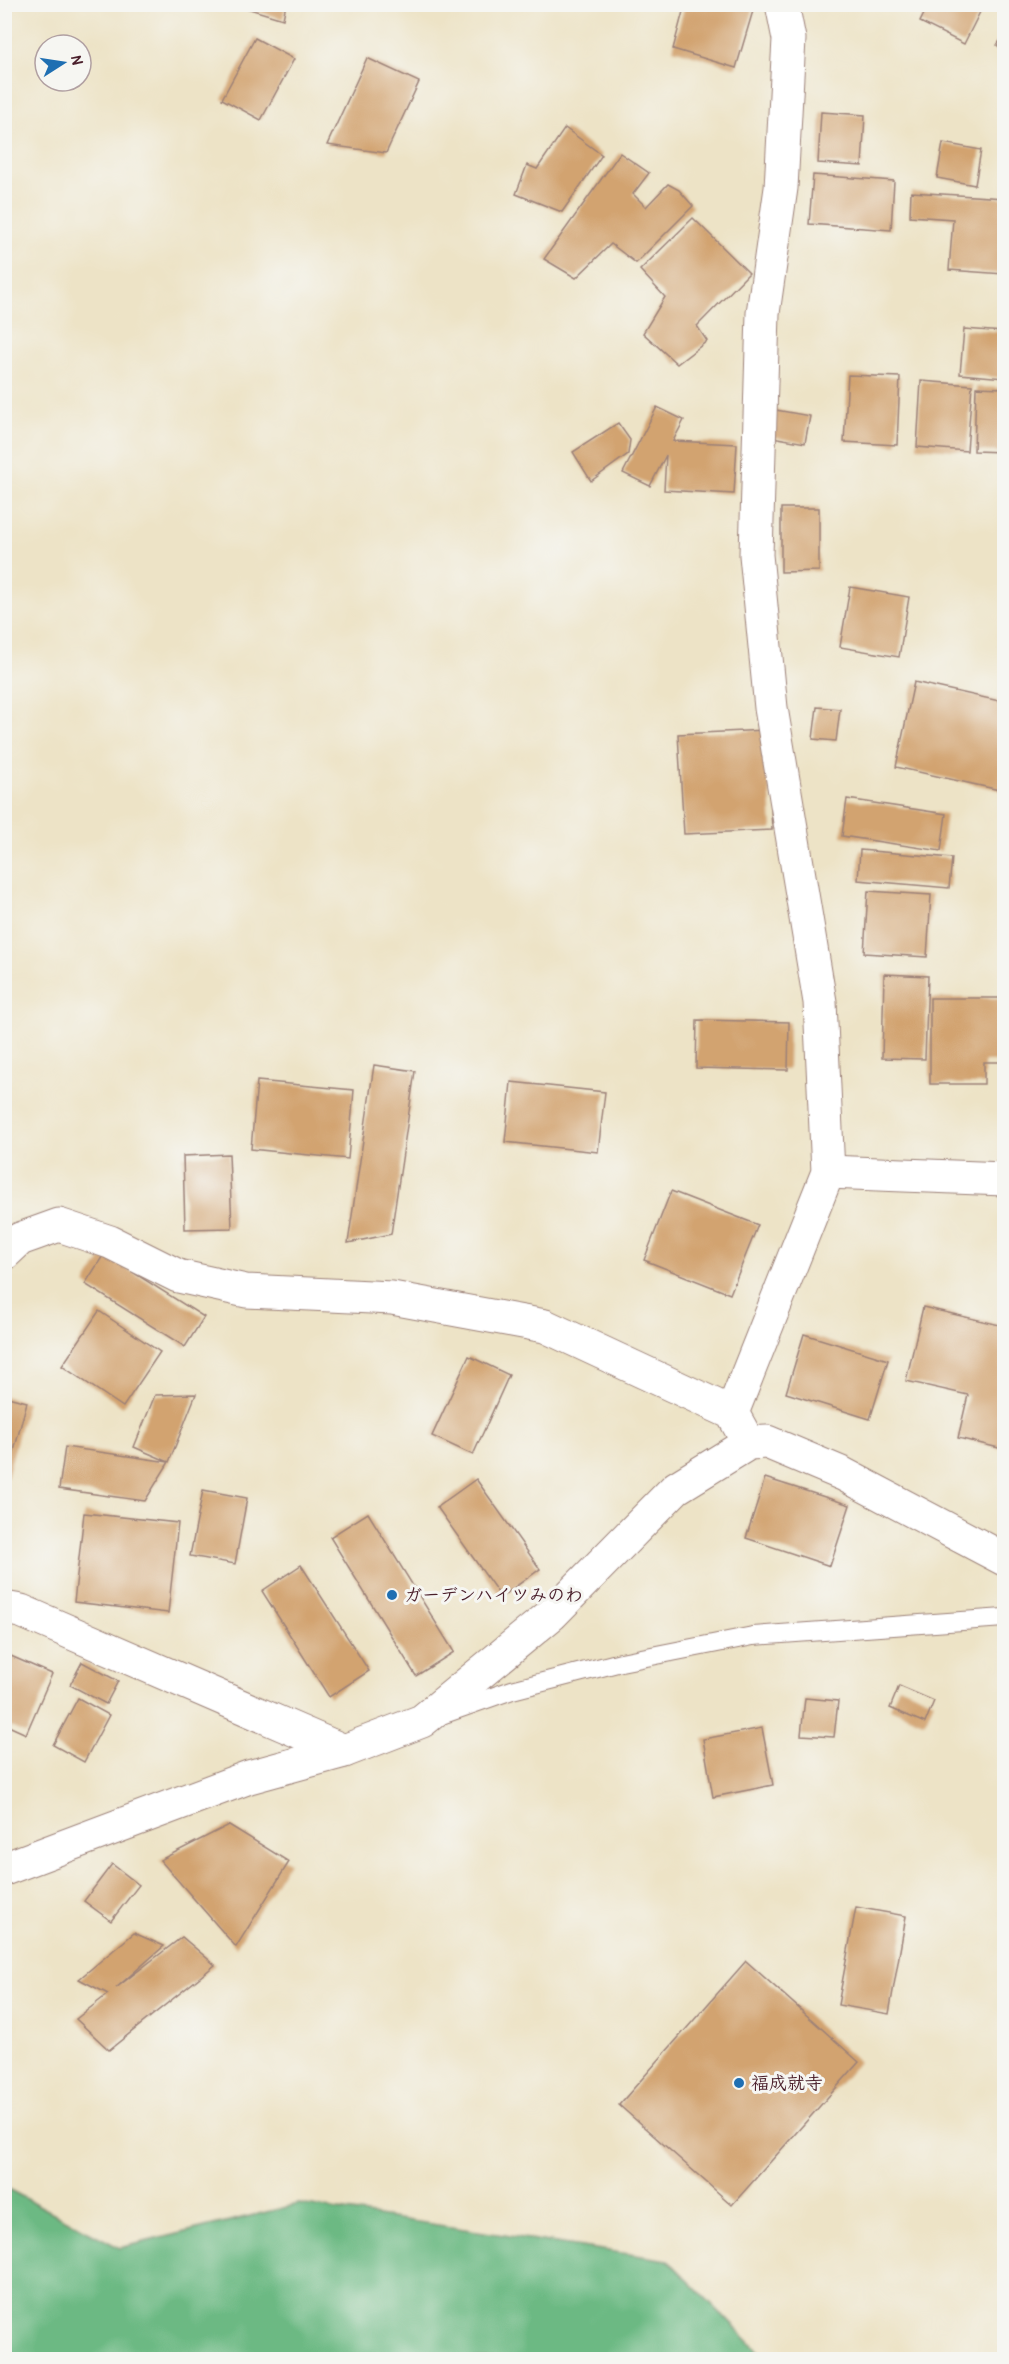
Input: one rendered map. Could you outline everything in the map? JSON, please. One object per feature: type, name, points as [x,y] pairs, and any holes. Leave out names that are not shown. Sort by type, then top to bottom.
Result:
[{"type":"street","points":[[732,1413],[828,1172],[820,1002],[771,708],[756,555],[763,313],[781,188],[789,39],[782,4]]},
{"type":"street","points":[[828,1172],[1005,1179]]},
{"type":"street","points":[[4,1254],[20,1239],[59,1225],[110,1242],[178,1276],[246,1291],[392,1298],[545,1326],[732,1413],[749,1443]]},
{"type":"street","points":[[4,1869],[249,1777],[344,1751],[422,1721],[552,1614],[676,1488],[749,1443],[767,1442],[843,1474],[1005,1559]]},
{"type":"street","points":[[4,1608],[21,1611],[344,1751]]},
{"type":"lane","points":[[422,1721],[512,1690],[621,1662],[753,1636],[1005,1617]]},
{"type":"green space","points":[[4,2187],[120,2248],[299,2204],[668,2260],[766,2359],[5,2359]]},
{"type":"building","points":[[233,4],[286,4],[283,19]]},
{"type":"building","points":[[685,4],[755,4],[736,68],[673,49]]},
{"type":"building","points":[[929,4],[984,4],[964,44],[920,22]]},
{"type":"building","points":[[1004,35],[1004,51],[997,45]]},
{"type":"building","points":[[255,38],[294,59],[261,120],[222,99]]},
{"type":"building","points":[[367,58],[419,82],[386,153],[327,145]]},
{"type":"building","points":[[821,112],[865,115],[862,166],[818,163]]},
{"type":"building","points":[[565,128],[602,155],[562,212],[516,194],[527,165],[537,169]]},
{"type":"building","points":[[943,143],[981,150],[975,185],[937,178]]},
{"type":"building","points":[[620,153],[649,173],[633,194],[646,207],[668,184],[679,190],[693,206],[636,263],[611,244],[576,278],[544,259]]},
{"type":"building","points":[[813,175],[894,181],[891,230],[809,224]]},
{"type":"building","points":[[911,192],[1004,198],[1004,274],[949,270],[953,219],[910,216]]},
{"type":"building","points":[[693,218],[749,273],[697,326],[707,341],[677,364],[643,333],[665,297],[640,270]]},
{"type":"building","points":[[964,329],[1004,332],[1004,378],[960,374]]},
{"type":"building","points":[[848,375],[900,377],[897,445],[844,442]]},
{"type":"building","points":[[921,381],[972,385],[967,451],[917,447]]},
{"type":"building","points":[[976,387],[1004,388],[1004,452],[974,451]]},
{"type":"building","points":[[657,407],[684,420],[673,441],[737,444],[734,494],[664,490],[666,455],[650,486],[623,473]]},
{"type":"building","points":[[776,410],[810,416],[805,443],[772,437]]},
{"type":"building","points":[[618,423],[630,440],[628,454],[591,481],[573,452]]},
{"type":"building","points":[[781,508],[819,508],[819,571],[781,572]]},
{"type":"building","points":[[850,587],[909,597],[899,657],[840,647]]},
{"type":"building","points":[[914,682],[1004,702],[1004,791],[896,767]]},
{"type":"building","points":[[817,707],[840,709],[836,741],[813,739]]},
{"type":"building","points":[[767,730],[772,830],[684,834],[678,734]]},
{"type":"building","points":[[847,799],[946,814],[941,851],[842,836]]},
{"type":"building","points":[[860,850],[952,858],[949,888],[858,880]]},
{"type":"building","points":[[868,891],[931,895],[927,957],[864,953]]},
{"type":"building","points":[[884,974],[928,976],[925,1059],[882,1058]]},
{"type":"building","points":[[930,998],[1004,998],[1004,1062],[984,1062],[984,1084],[930,1084]]},
{"type":"building","points":[[697,1020],[789,1022],[788,1070],[696,1068]]},
{"type":"building","points":[[374,1065],[415,1071],[391,1234],[348,1243]]},
{"type":"building","points":[[257,1081],[354,1090],[348,1159],[251,1149]]},
{"type":"building","points":[[511,1082],[605,1092],[598,1152],[505,1142]]},
{"type":"building","points":[[229,1154],[232,1228],[185,1229],[183,1156]]},
{"type":"building","points":[[671,1191],[758,1225],[730,1294],[644,1260]]},
{"type":"building","points":[[104,1254],[204,1317],[185,1347],[85,1284]]},
{"type":"building","points":[[923,1307],[1004,1326],[1003,1449],[958,1438],[968,1395],[906,1381]]},
{"type":"building","points":[[99,1311],[160,1352],[123,1407],[62,1366]]},
{"type":"building","points":[[804,1334],[888,1360],[870,1419],[786,1393]]},
{"type":"building","points":[[469,1356],[509,1375],[473,1455],[432,1436]]},
{"type":"building","points":[[196,1394],[169,1462],[134,1447],[155,1395]]},
{"type":"building","points":[[4,1396],[27,1402],[5,1485],[4,1485]]},
{"type":"building","points":[[65,1447],[169,1462],[145,1501],[59,1489]]},
{"type":"building","points":[[765,1478],[850,1505],[830,1566],[746,1538]]},
{"type":"building","points":[[476,1479],[540,1569],[501,1597],[437,1507]]},
{"type":"building","points":[[203,1490],[247,1498],[235,1564],[190,1556]]},
{"type":"building","points":[[84,1513],[178,1523],[168,1613],[74,1602]]},
{"type":"building","name":"ガーデンハイツみのわ","points":[[368,1513],[454,1652],[416,1676],[330,1537]]},
{"type":"building","points":[[301,1565],[369,1671],[329,1697],[262,1591]]},
{"type":"building","points":[[4,1653],[52,1674],[26,1734],[4,1724]]},
{"type":"building","points":[[82,1662],[118,1681],[106,1704],[70,1685]]},
{"type":"building","points":[[899,1686],[934,1701],[925,1723],[890,1708]]},
{"type":"building","points":[[78,1698],[109,1715],[84,1762],[53,1745]]},
{"type":"building","points":[[805,1698],[838,1701],[834,1737],[801,1735]]},
{"type":"building","points":[[762,1728],[773,1785],[713,1797],[703,1739]]},
{"type":"building","points":[[229,1825],[289,1862],[236,1947],[160,1860]]},
{"type":"building","points":[[112,1864],[139,1885],[111,1921],[84,1901]]},
{"type":"building","points":[[856,1907],[906,1916],[889,2014],[838,2005]]},
{"type":"building","points":[[134,1933],[164,1946],[116,1988],[182,1937],[215,1965],[109,2050],[76,2019],[108,1994],[79,1979]]},
{"type":"building","name":"福成就寺","points":[[746,1961],[859,2062],[732,2205],[619,2105]]},
{"type":"place","name":"ガーデンハイツみのわ","points":[[392,1595]]},
{"type":"place","name":"福成就寺","points":[[739,2083]]}]
